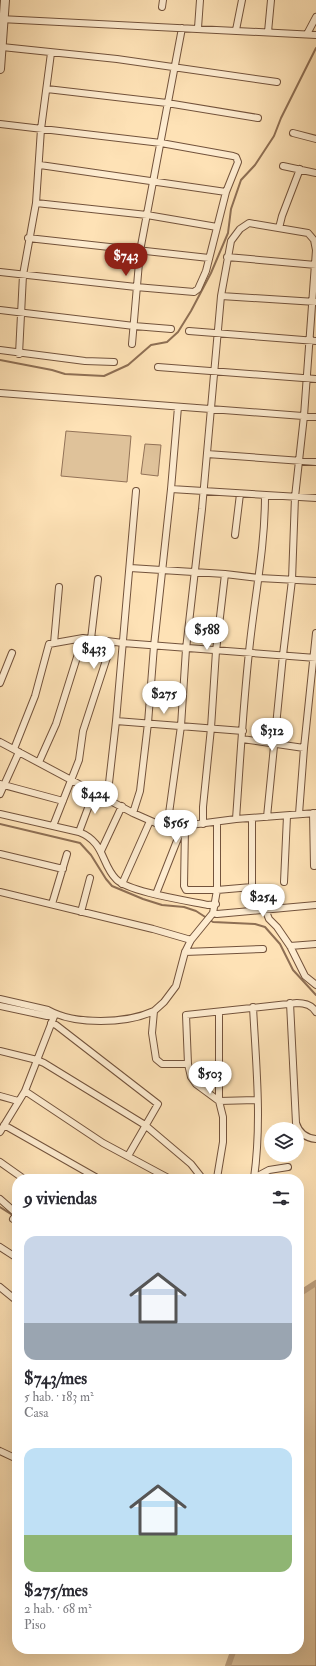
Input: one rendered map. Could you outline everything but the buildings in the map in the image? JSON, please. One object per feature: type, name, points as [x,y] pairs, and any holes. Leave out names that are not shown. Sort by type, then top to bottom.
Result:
[{"type":"street","points":[[0,69],[2,19],[5,0]]},
{"type":"street","points":[[198,28],[200,0]]},
{"type":"street","points":[[236,30],[242,0]]},
{"type":"street","points":[[268,32],[270,0]]},
{"type":"street","points":[[2,19],[311,34],[316,17]]},
{"type":"street","points":[[132,344],[140,251],[152,181],[161,143],[173,67],[182,28]]},
{"type":"street","points":[[2,47],[117,59],[277,82]]},
{"type":"street","points":[[19,354],[23,275],[28,238],[36,202],[40,165],[41,129],[51,53]]},
{"type":"street","points":[[47,89],[167,103],[258,118]]},
{"type":"street","points":[[0,124],[161,143],[236,157],[238,162],[226,192],[203,277],[196,291],[136,288],[0,272]]},
{"type":"street","points":[[294,133],[316,139]]},
{"type":"street","points":[[40,165],[226,192]]},
{"type":"street","points":[[283,166],[316,173]]},
{"type":"street","points":[[279,228],[300,169]]},
{"type":"street","points":[[36,202],[147,215],[217,227]]},
{"type":"street","points":[[167,828],[181,726],[186,649],[207,454],[221,296],[231,241],[240,229],[249,223],[308,233],[312,236],[316,250],[314,302],[295,497],[292,580],[267,817]]},
{"type":"street","points":[[28,238],[209,258]]},
{"type":"street","points":[[227,257],[316,265]]},
{"type":"street","points":[[221,296],[314,302]]},
{"type":"street","points":[[0,310],[171,329]]},
{"type":"street","points":[[189,331],[217,332],[316,341]]},
{"type":"street","points":[[0,350],[19,354],[85,361],[114,362]]},
{"type":"street","points":[[158,367],[316,379]]},
{"type":"street","points":[[0,393],[316,417]]},
{"type":"street","points":[[133,812],[140,791],[148,723],[154,646],[171,489],[178,407]]},
{"type":"street","points":[[207,454],[316,462]]},
{"type":"street","points":[[171,489],[316,498]]},
{"type":"street","points":[[104,798],[109,783],[116,721],[136,491]]},
{"type":"street","points":[[235,535],[240,494]]},
{"type":"street","points":[[236,819],[249,653],[265,520],[265,496]]},
{"type":"street","points":[[130,568],[316,581]]},
{"type":"street","points":[[204,824],[203,807],[224,574]]},
{"type":"street","points":[[91,639],[98,579]]},
{"type":"street","points":[[54,643],[58,587]]},
{"type":"street","points":[[299,814],[316,632]]},
{"type":"street","points":[[39,762],[56,724],[79,656],[83,638]]},
{"type":"street","points":[[0,794],[2,784],[16,751],[35,696],[50,644],[83,638],[186,649],[314,658]]},
{"type":"street","points":[[53,826],[79,760],[83,731],[112,642]]},
{"type":"street","points":[[0,683],[3,669],[12,653]]},
{"type":"street","points":[[116,721],[243,731]]},
{"type":"street","points":[[242,739],[304,748]]},
{"type":"street","points":[[0,742],[104,798],[167,828],[236,819],[314,813],[314,866]]},
{"type":"street","points":[[2,784],[63,801]]},
{"type":"street","points":[[79,832],[94,792]]},
{"type":"street","points":[[101,851],[122,806]]},
{"type":"street","points":[[0,814],[79,832],[93,840],[101,851],[115,879],[122,884],[156,894],[208,905],[216,904]]},
{"type":"street","points":[[284,882],[287,816]]},
{"type":"street","points":[[183,827],[184,888],[191,891],[252,887],[252,818]]},
{"type":"street","points":[[122,884],[150,821]]},
{"type":"street","points":[[0,999],[48,1010],[55,1014],[96,1021],[128,1018],[144,1015],[154,1011],[164,1002],[176,986],[185,952],[191,940],[213,913],[216,904],[217,822]]},
{"type":"street","points":[[156,894],[183,827]]},
{"type":"street","points":[[0,854],[63,869]]},
{"type":"street","points":[[52,904],[67,854]]},
{"type":"street","points":[[82,912],[90,878]]},
{"type":"street","points":[[0,892],[191,940]]},
{"type":"street","points":[[213,913],[217,914],[316,905]]},
{"type":"street","points":[[265,909],[269,919],[277,927],[290,946],[305,976],[316,984]]},
{"type":"street","points":[[290,946],[316,944]]},
{"type":"street","points":[[185,952],[263,949]]},
{"type":"street","points":[[290,1003],[297,1129],[305,1136],[316,1139]]},
{"type":"street","points":[[258,1100],[219,1101],[196,1084],[191,1077],[188,1064],[186,1015],[290,1003],[302,1003],[315,1010]]},
{"type":"street","points":[[0,1006],[47,1016],[55,1014]]},
{"type":"street","points":[[253,1007],[258,1100],[257,1158],[255,1174]]},
{"type":"street","points":[[154,1011],[152,1033],[156,1059],[162,1064],[188,1064]]},
{"type":"street","points":[[218,1174],[223,1142],[223,1117],[219,1101],[219,1012]]},
{"type":"street","points":[[0,1132],[25,1090],[50,1023],[55,1014]]},
{"type":"street","points":[[50,1023],[56,1025],[156,1102],[158,1106],[145,1125],[128,1156]]},
{"type":"street","points":[[0,1051],[37,1060],[145,1125],[191,1164],[199,1174]]},
{"type":"street","points":[[25,1090],[119,1153],[128,1156],[161,1174]]},
{"type":"street","points":[[0,1096],[18,1101]]},
{"type":"street","points":[[4,1125],[89,1174]]},
{"type":"street","points":[[0,1162],[17,1174]]},
{"type":"street","points":[[261,1174],[268,1170],[288,1167]]},
{"type":"street","points":[[0,1199],[12,1213]]},
{"type":"street","points":[[0,1247],[12,1255]]},
{"type":"street","points":[[0,1287],[12,1297]]},
{"type":"street","points":[[0,1451],[12,1457]]},
{"type":"shaded area","points":[[66,431],[131,436],[127,482],[61,476]]},
{"type":"shaded area","points":[[145,444],[161,445],[158,476],[141,474]]},
{"type":"shaded area","points":[[316,1285],[316,1666],[229,1666],[233,1654],[304,1654],[304,1291]]},
{"type":"waterway","points":[[0,360],[65,374],[104,376],[128,365],[151,345],[167,342],[178,332],[211,273],[228,233],[231,209],[241,180],[255,165],[274,136],[281,118],[316,48]]},
{"type":"waterway","points":[[0,824],[80,843],[91,855],[112,886],[143,899],[162,905],[184,907],[196,911],[213,922],[255,924],[265,927],[280,944],[293,970],[316,995]]},
{"type":"waterway","points":[[0,1207],[12,1215]]},
{"type":"waterway","points":[[304,1291],[316,1283]]},
{"type":"waterway","points":[[228,1666],[232,1654]]}]
